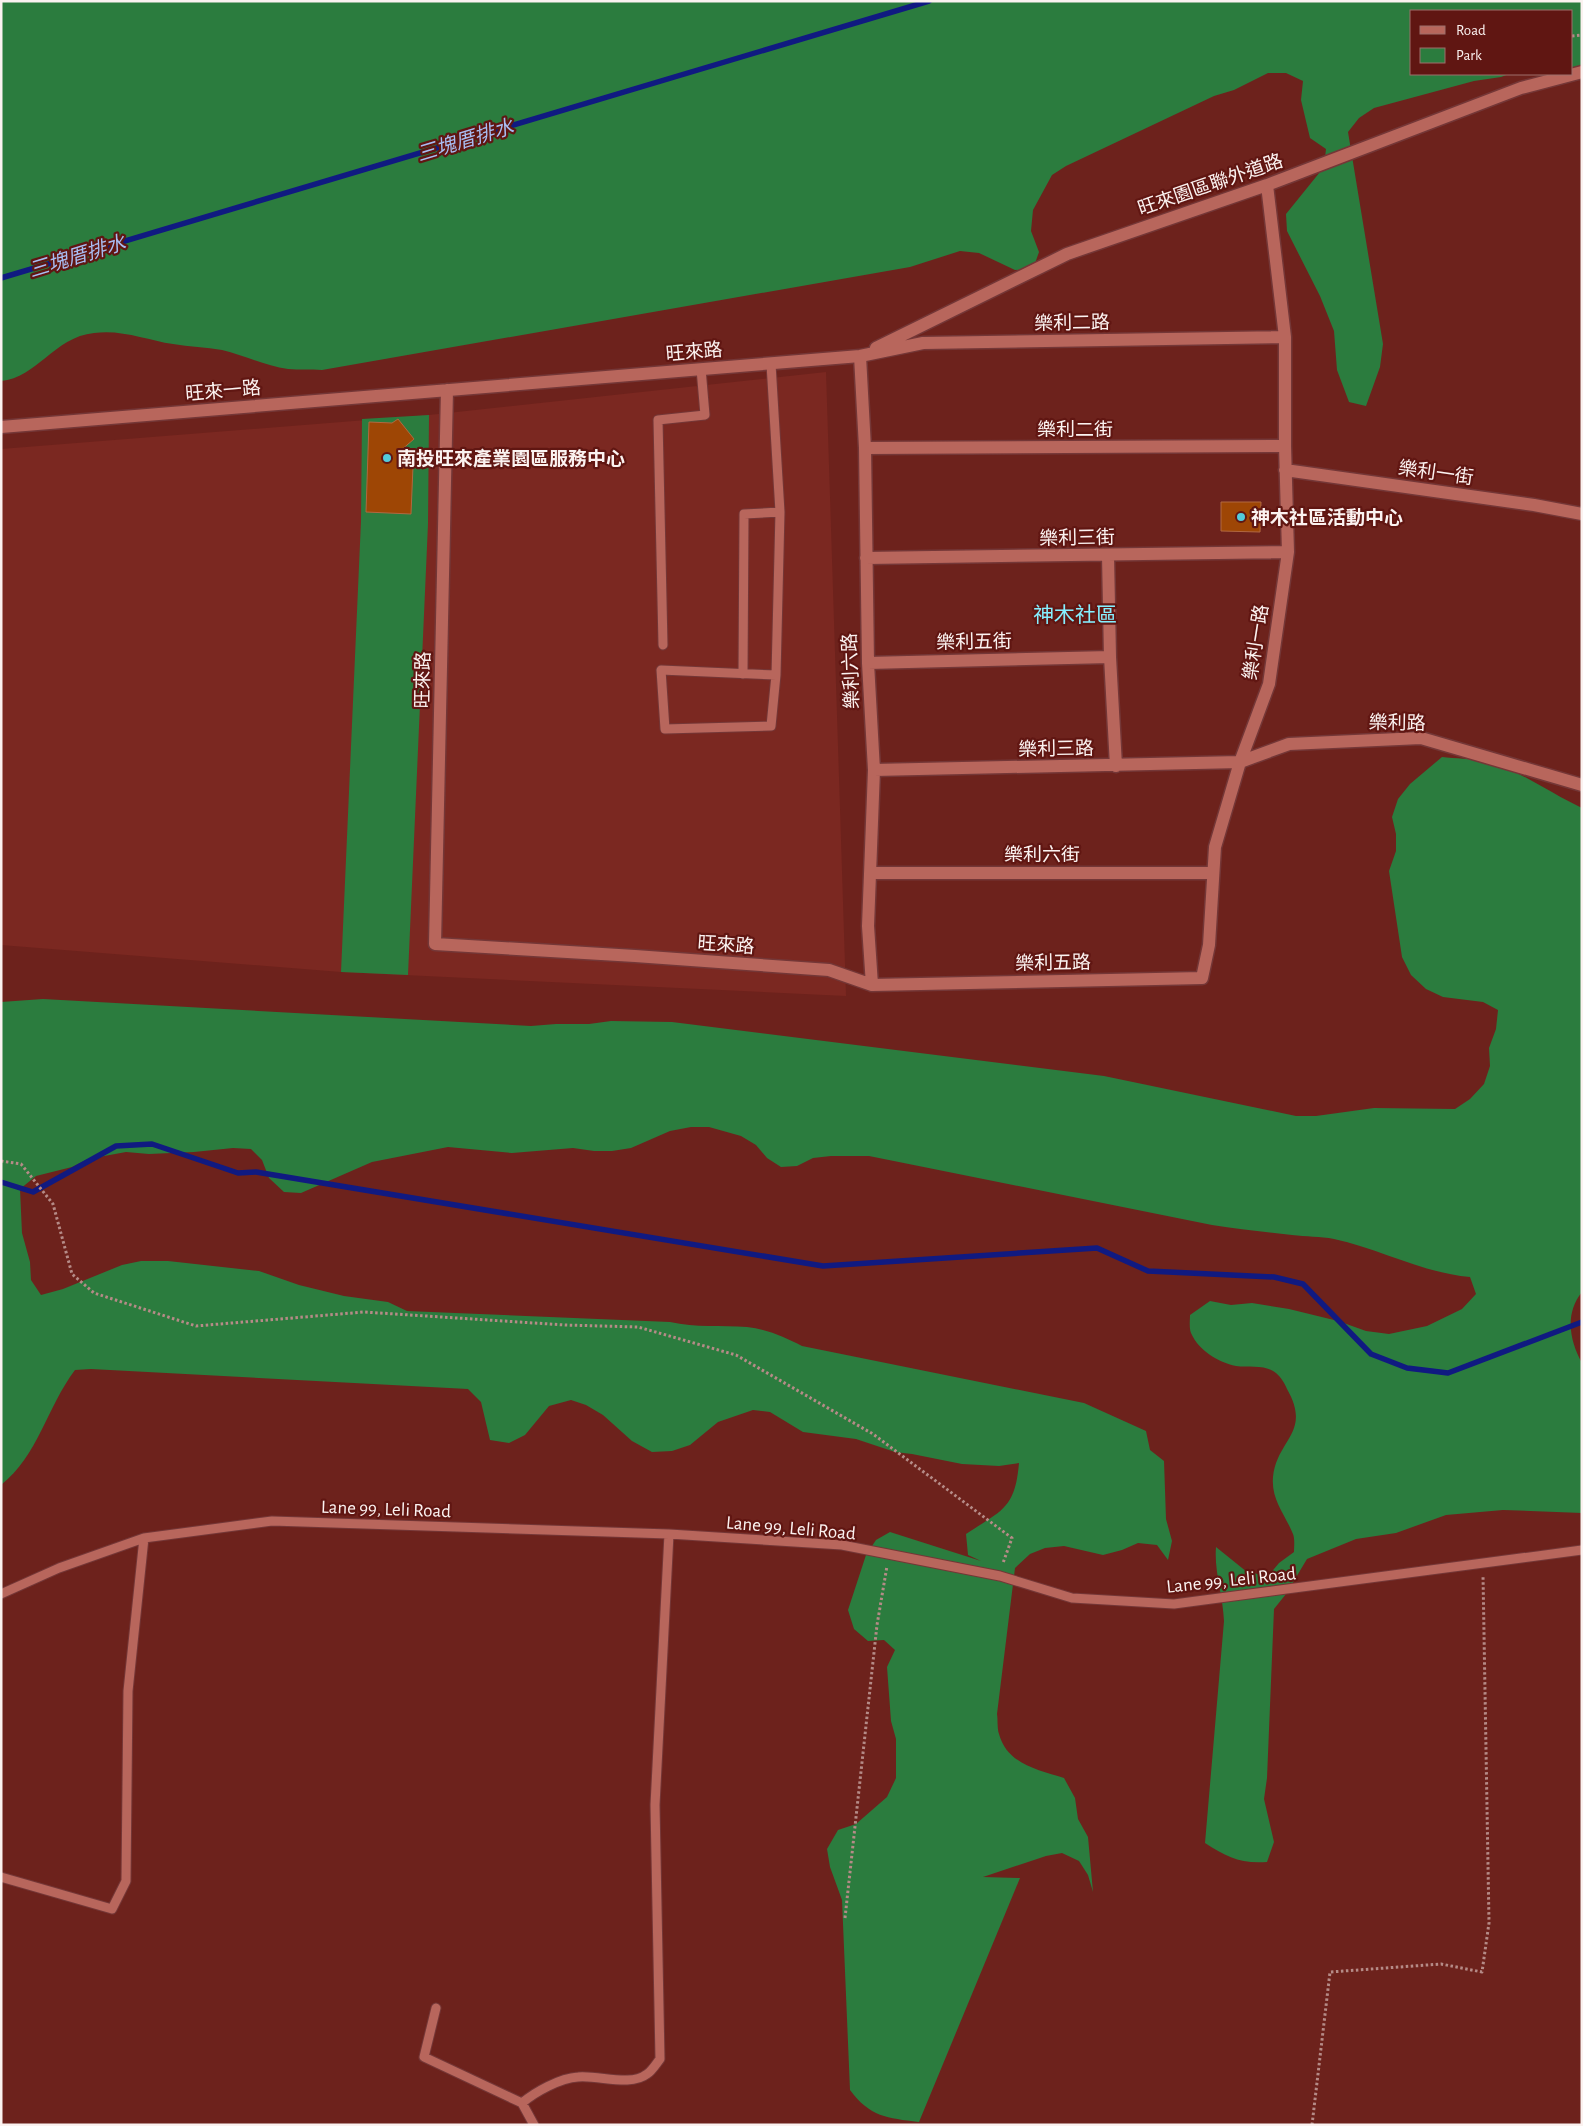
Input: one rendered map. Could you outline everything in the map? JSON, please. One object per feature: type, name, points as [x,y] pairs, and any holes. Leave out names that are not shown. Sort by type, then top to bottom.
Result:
[{"type":"street","name":"旺來園區聯外道路","points":[[860,356],[1067,254],[1267,185],[1521,88],[1571,75]]},
{"type":"street","name":"樂利一路","points":[[1210,945],[1214,847],[1240,762],[1269,684],[1288,552],[1284,446],[1285,337],[1267,185]]},
{"type":"street","name":"樂利二路","points":[[860,356],[923,343],[1285,337]]},
{"type":"street","name":"旺來路","points":[[860,356],[447,390],[434,944],[829,970],[872,985]]},
{"type":"street","name":"樂利六路","points":[[860,356],[865,448],[868,662],[874,770],[868,926],[872,985]]},
{"type":"street","name":"旺來一路","points":[[1,427],[447,390]]},
{"type":"street","name":"樂利二街","points":[[865,448],[1284,446]]},
{"type":"street","name":"樂利一街","points":[[1285,470],[1534,505],[1582,514]]},
{"type":"street","name":"樂利三街","points":[[866,558],[1288,552]]},
{"type":"street","points":[[1108,555],[1110,657],[1116,766]]},
{"type":"street","name":"樂利五街","points":[[868,662],[1110,657]]},
{"type":"street","name":"樂利路","points":[[1240,762],[1289,744],[1421,738],[1582,785]]},
{"type":"street","name":"樂利三路","points":[[874,770],[1240,762]]},
{"type":"street","name":"樂利六街","points":[[870,873],[1213,873]]},
{"type":"street","name":"樂利五路","points":[[872,985],[1202,978],[1210,945]]},
{"type":"lane","points":[[771,364],[780,512],[776,675],[771,726],[665,730],[661,670],[776,675]]},
{"type":"lane","points":[[663,645],[658,420],[705,415],[701,369]]},
{"type":"lane","points":[[743,674],[744,514],[780,512]]},
{"type":"lane","name":"Lane 99, Leli Road","points":[[1,1594],[59,1568],[144,1538],[272,1521],[669,1534],[842,1545],[1000,1576],[1072,1598],[1174,1604],[1582,1550]]},
{"type":"lane","points":[[522,2103],[536,2092],[576,2077],[605,2077],[626,2082],[646,2075],[660,2059],[655,1805],[669,1534]]},
{"type":"lane","points":[[1,1877],[112,1909],[126,1881],[128,1690],[144,1538]]},
{"type":"lane","points":[[436,2008],[424,2057],[522,2103],[534,2125]]},
{"type":"path","points":[[1,1161],[22,1164],[52,1204],[72,1274],[94,1293],[196,1326],[364,1312],[565,1325],[638,1327],[736,1355],[873,1434],[1012,1538],[1000,1576]]},
{"type":"path","points":[[845,1918],[878,1625],[888,1554]]},
{"type":"path","points":[[1312,2125],[1330,1972],[1441,1964],[1482,1972],[1489,1923],[1483,1563]]},
{"type":"shaded area","points":[[826,372],[846,996],[341,972],[1,945],[1,449],[429,415]]},
{"type":"green space","points":[[1,1],[1582,1],[1582,73],[1573,73],[1573,10],[1410,10],[1410,75],[1506,75],[1474,81],[1374,108],[1359,118],[1348,132],[1383,344],[1380,367],[1366,406],[1349,402],[1337,370],[1334,331],[1320,296],[1287,231],[1286,214],[1324,167],[1326,149],[1310,138],[1301,100],[1303,81],[1286,73],[1268,73],[1234,90],[1214,96],[1066,166],[1052,175],[1033,210],[1031,231],[1039,252],[1033,269],[1015,270],[979,253],[960,251],[910,267],[322,370],[288,369],[222,350],[173,344],[114,332],[94,333],[80,336],[68,342],[25,373],[1,381]]},
{"type":"green space","points":[[429,415],[428,524],[408,975],[341,972],[361,521],[362,419]]},
{"type":"green space","points":[[1442,757],[1480,760],[1497,765],[1522,775],[1582,808],[1582,1292],[1573,1309],[1571,1327],[1574,1345],[1582,1363],[1582,1513],[1503,1510],[1446,1515],[1396,1533],[1356,1539],[1307,1559],[1286,1594],[1274,1609],[1267,1778],[1264,1799],[1274,1842],[1267,1862],[1241,1861],[1205,1843],[1224,1621],[1216,1565],[1216,1547],[1247,1572],[1268,1576],[1279,1563],[1294,1552],[1294,1536],[1276,1500],[1273,1477],[1280,1453],[1295,1426],[1296,1416],[1294,1404],[1278,1375],[1267,1368],[1236,1366],[1210,1355],[1199,1345],[1191,1333],[1190,1315],[1210,1301],[1231,1305],[1252,1303],[1289,1309],[1338,1321],[1366,1331],[1389,1334],[1427,1326],[1462,1309],[1476,1294],[1470,1277],[1435,1271],[1334,1239],[1212,1225],[869,1156],[813,1158],[797,1166],[781,1167],[767,1158],[756,1145],[741,1136],[709,1127],[691,1127],[670,1131],[631,1148],[612,1151],[573,1148],[512,1153],[448,1147],[372,1162],[301,1193],[284,1192],[269,1178],[262,1160],[251,1149],[233,1148],[149,1154],[126,1152],[88,1159],[72,1167],[36,1176],[20,1189],[22,1233],[30,1262],[31,1280],[41,1295],[63,1289],[122,1265],[141,1261],[168,1261],[259,1271],[299,1285],[344,1296],[388,1302],[407,1311],[747,1327],[775,1334],[802,1346],[1084,1403],[1146,1431],[1150,1450],[1164,1461],[1166,1519],[1172,1541],[1168,1560],[1157,1545],[1138,1543],[1103,1555],[1064,1546],[1045,1548],[1030,1554],[1015,1568],[997,1714],[999,1734],[1009,1752],[1025,1764],[1064,1778],[1075,1798],[1078,1819],[1088,1837],[1093,1892],[1088,1875],[1079,1861],[1062,1853],[1046,1856],[983,1877],[1020,1878],[919,2122],[880,2115],[865,2106],[850,2090],[842,1900],[830,1867],[827,1849],[838,1830],[856,1824],[887,1797],[896,1778],[896,1739],[891,1721],[887,1667],[895,1650],[884,1640],[868,1641],[854,1629],[848,1610],[866,1555],[876,1540],[890,1532],[981,1561],[968,1555],[966,1534],[998,1513],[1010,1499],[1017,1478],[1019,1463],[999,1466],[962,1464],[895,1452],[856,1439],[803,1432],[770,1412],[753,1410],[718,1422],[690,1445],[672,1451],[652,1452],[632,1441],[603,1415],[586,1405],[571,1400],[549,1406],[525,1435],[509,1443],[490,1440],[481,1402],[468,1389],[91,1369],[75,1370],[65,1384],[24,1460],[1,1485],[1,1002],[43,999],[531,1026],[589,1024],[611,1021],[672,1022],[1104,1076],[1296,1116],[1316,1116],[1374,1108],[1455,1109],[1470,1099],[1484,1084],[1490,1066],[1489,1048],[1496,1029],[1498,1010],[1483,1002],[1443,997],[1426,989],[1411,975],[1402,957],[1389,871],[1396,851],[1396,834],[1392,817],[1398,799],[1410,784]]},
{"type":"building","name":"南投旺來產業園區服務中心","points":[[398,419],[414,439],[400,451],[413,466],[411,514],[366,512],[369,422],[392,423]]},
{"type":"building","name":"神木社區活動中心","points":[[1221,502],[1261,502],[1260,532],[1221,531]]},
{"type":"waterway","name":"三塊厝排水","points":[[1,278],[929,1]]},
{"type":"waterway","points":[[1,1182],[33,1192],[116,1146],[152,1144],[238,1173],[256,1172],[823,1266],[1097,1248],[1148,1271],[1274,1277],[1303,1284],[1371,1354],[1407,1368],[1448,1373],[1582,1322]]},
{"type":"place","name":"南投旺來產業園區服務中心","points":[[387,458]]},
{"type":"place","name":"神木社區活動中心","points":[[1241,517]]},
{"type":"district","name":"神木社區","points":[[1075,615]]}]
